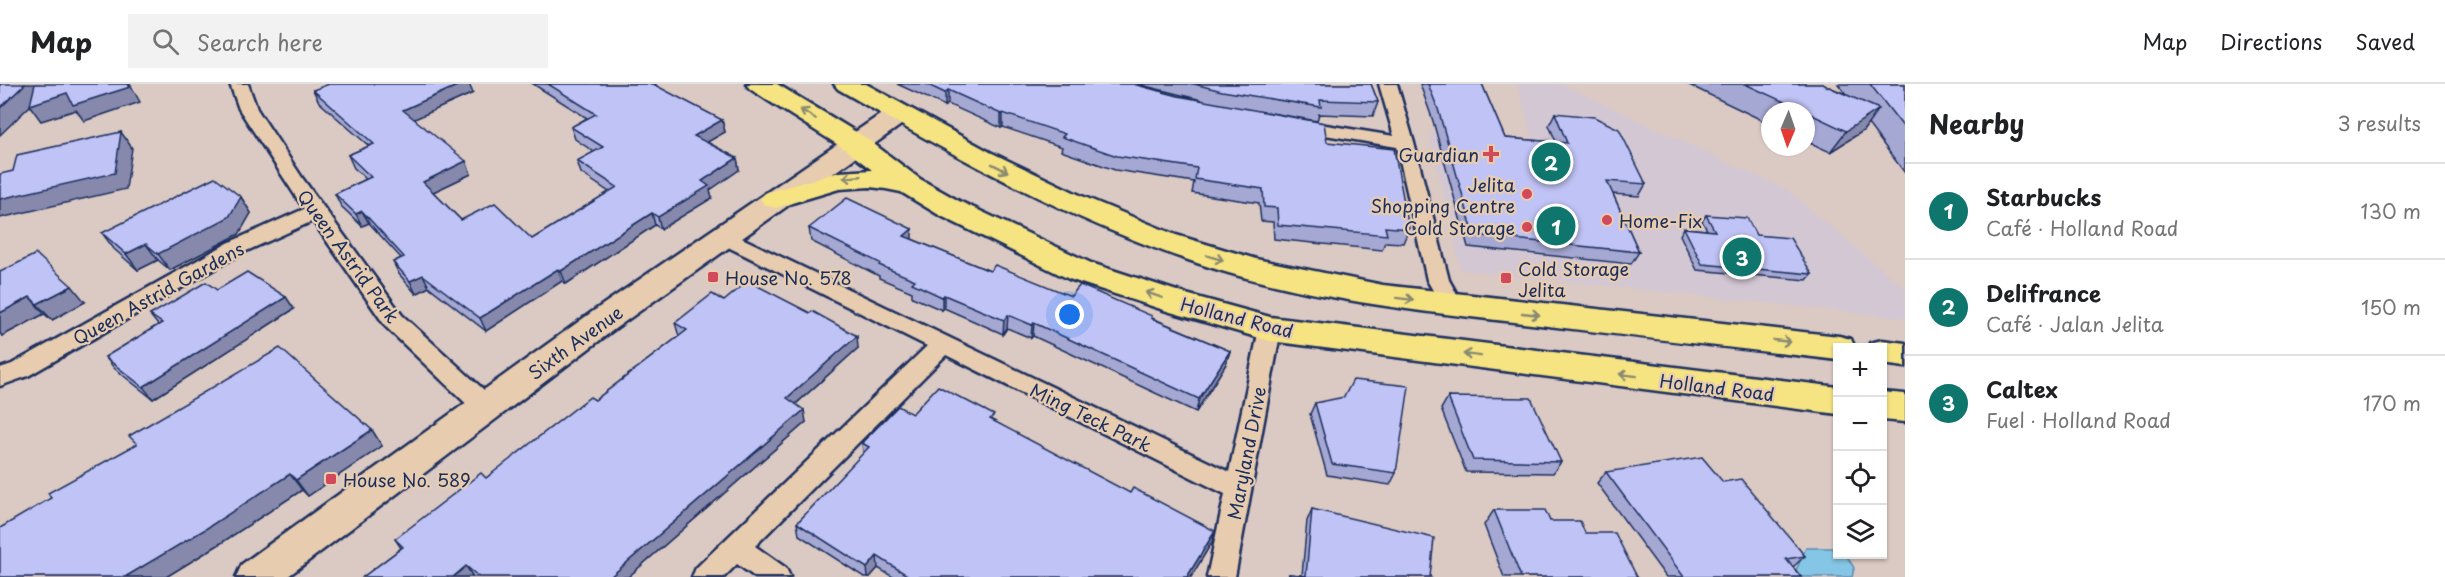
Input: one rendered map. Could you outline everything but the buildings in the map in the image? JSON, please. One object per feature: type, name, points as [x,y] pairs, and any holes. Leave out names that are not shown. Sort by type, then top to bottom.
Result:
[{"type":"main road","name":"Holland Road","points":[[759,84],[856,144],[910,185],[949,208],[1080,271],[1178,303],[1270,329],[1833,400]]},
{"type":"main road","points":[[847,84],[1012,174],[1120,224],[1213,258],[1309,283],[1383,296],[1833,347]]},
{"type":"main road","name":"Sixth Avenue","points":[[256,577],[604,320],[899,114]]},
{"type":"main road","points":[[775,199],[842,178],[884,178],[910,185]]},
{"type":"main road","points":[[1452,305],[1476,325],[1497,337],[1593,371]]},
{"type":"main road","points":[[1887,353],[1905,355]]},
{"type":"main road","points":[[1887,406],[1905,408]]},
{"type":"street","name":"Queen Astrid Park","points":[[239,84],[248,109],[296,183],[394,321],[486,407]]},
{"type":"street","points":[[1388,84],[1405,142],[1438,280],[1452,305]]},
{"type":"street","points":[[1279,123],[1405,142]]},
{"type":"street","name":"Queen Astrid Gardens","points":[[0,376],[20,370],[235,249],[318,211]]},
{"type":"street","name":"Ming Teck Park","points":[[725,237],[1239,489]]},
{"type":"street","name":"Maryland Drive","points":[[1221,577],[1270,329]]},
{"type":"street","points":[[706,577],[942,345]]},
{"type":"street","points":[[736,548],[776,577]]},
{"type":"shaded area","points":[[1517,84],[1561,84],[1788,191],[1905,289],[1905,318],[1461,270],[1429,132],[1534,142]]},
{"type":"water","points":[[1806,548],[1832,548],[1833,559],[1849,559],[1854,568],[1852,577],[1793,577]]},
{"type":"place","name":"Guardian","points":[[1491,154]]},
{"type":"place","name":"Delifrance","points":[[1551,162]]},
{"type":"place","name":"Jelita Shopping Centre","points":[[1527,194]]},
{"type":"place","name":"Home-Fix","points":[[1607,220]]},
{"type":"place","name":"Starbucks","points":[[1556,226]]},
{"type":"place","name":"Cold Storage","points":[[1527,227]]},
{"type":"place","name":"Caltex","points":[[1742,257]]},
{"type":"place","name":"House No. 578","points":[[713,277]]},
{"type":"place","name":"Cold Storage Jelita","points":[[1506,278]]},
{"type":"place","name":"House No. 589","points":[[331,479]]}]
